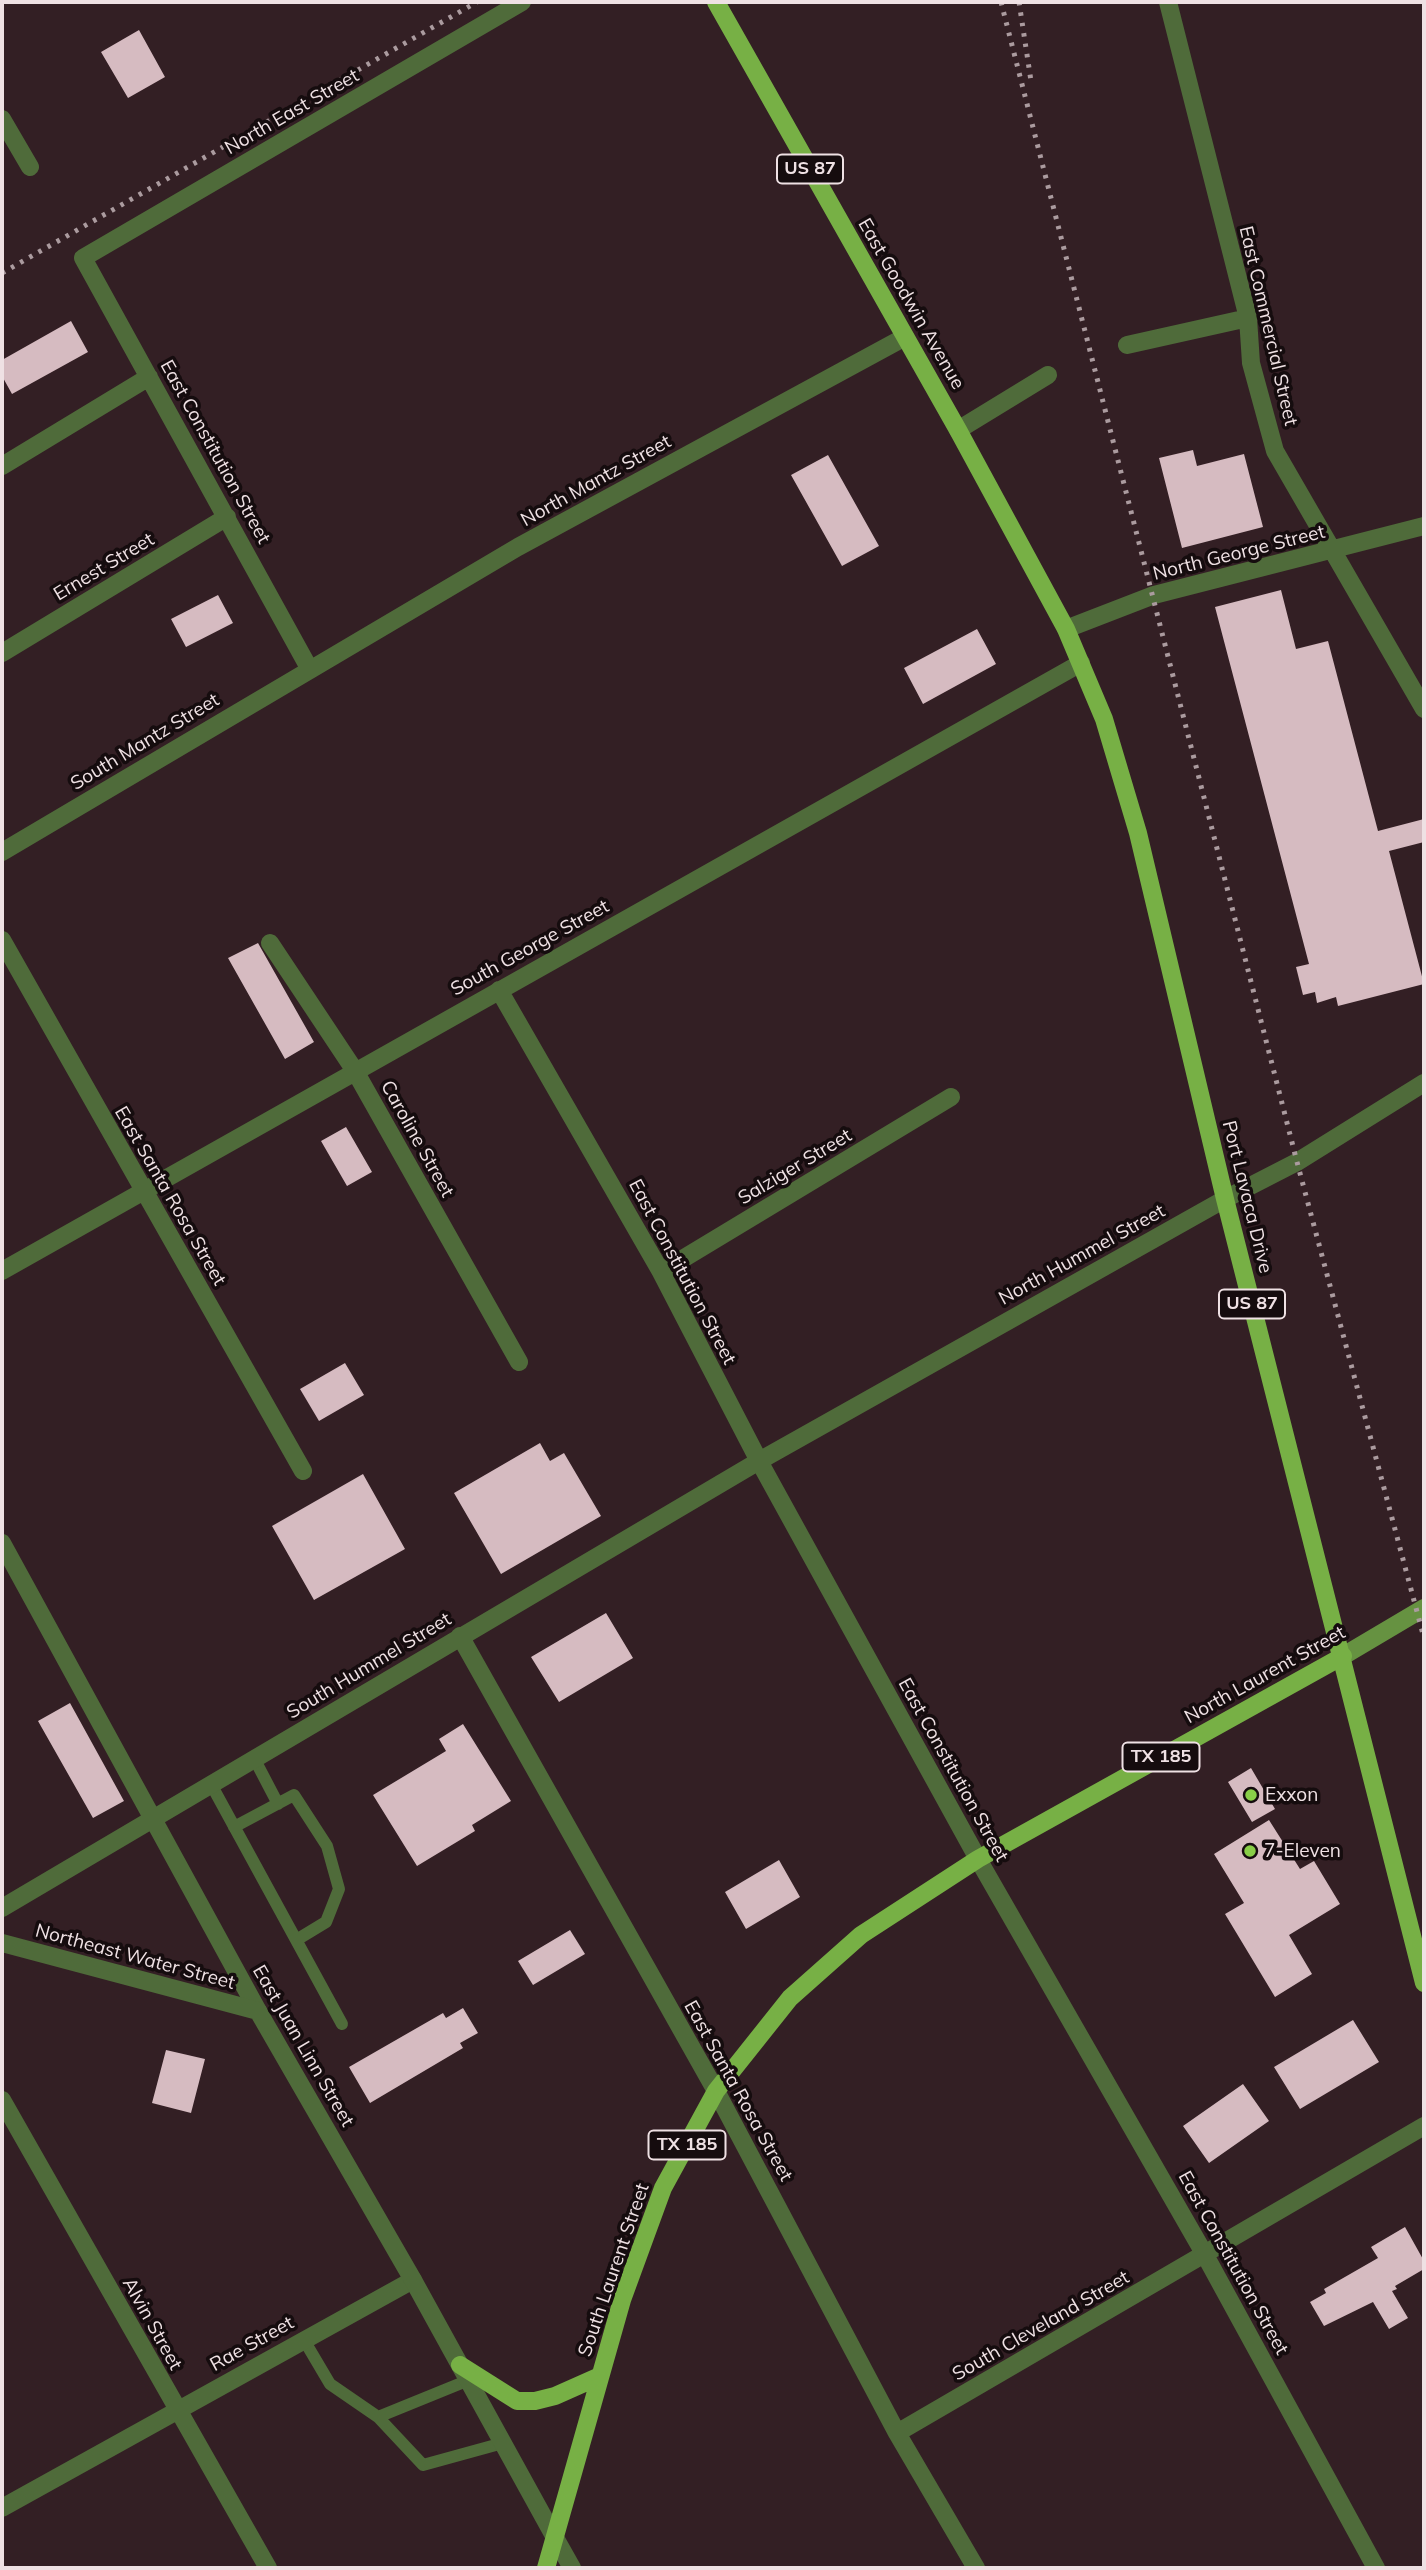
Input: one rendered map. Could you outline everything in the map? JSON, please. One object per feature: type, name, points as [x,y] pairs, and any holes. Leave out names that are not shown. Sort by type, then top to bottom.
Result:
[{"type":"main road","name":"East Goodwin Avenue","points":[[716,2],[958,430],[1066,629]]},
{"type":"main road","name":"Port Lavaca Drive","points":[[1066,629],[1104,719],[1138,833],[1225,1199],[1424,1983]]},
{"type":"main road","name":"North Laurent Street","points":[[978,1859],[1343,1656],[1424,1608]]},
{"type":"main road","name":"South Laurent Street","points":[[546,2568],[622,2300],[663,2188],[716,2091],[790,1998],[861,1935],[978,1859]]},
{"type":"main road","points":[[465,2373],[517,2401],[535,2401],[555,2396],[600,2376]]},
{"type":"street","name":"North East Street","points":[[83,258],[522,2]]},
{"type":"street","name":"East Commercial Street","points":[[1168,2],[1248,318],[1251,363],[1275,452],[1424,709]]},
{"type":"street","points":[[2,119],[30,167]]},
{"type":"street","name":"East Constitution Street","points":[[83,258],[309,668]]},
{"type":"street","points":[[1127,345],[1248,318]]},
{"type":"street","name":"North Mantz Street","points":[[309,668],[518,547],[905,337]]},
{"type":"street","points":[[958,430],[1048,376]]},
{"type":"street","points":[[2,466],[149,377]]},
{"type":"street","name":"Ernest Street","points":[[2,653],[227,517]]},
{"type":"street","name":"North George Street","points":[[1066,629],[1154,595],[1424,527]]},
{"type":"street","name":"South George Street","points":[[2,1271],[1081,663]]},
{"type":"street","name":"South Mantz Street","points":[[2,852],[309,668]]},
{"type":"street","name":"East Santa Rosa Street","points":[[2,940],[303,1471]]},
{"type":"street","name":"Caroline Street","points":[[270,943],[355,1071],[519,1362]]},
{"type":"street","name":"East Constitution Street","points":[[499,990],[662,1272],[758,1461],[978,1859],[1205,2255],[1376,2568]]},
{"type":"street","name":"North Hummel Street","points":[[758,1461],[1225,1199],[1297,1162],[1424,1083]]},
{"type":"street","name":"Salziger Street","points":[[662,1272],[951,1097]]},
{"type":"street","name":"South Hummel Street","points":[[2,1908],[156,1820],[460,1636],[758,1461]]},
{"type":"street","name":"East Juan Linn Street","points":[[2,1543],[156,1820],[258,2011],[413,2280],[572,2568]]},
{"type":"street","name":"East Santa Rosa Street","points":[[460,1636],[716,2091],[897,2433],[975,2568]]},
{"type":"street","name":"Northeast Water Street","points":[[2,1943],[258,2011]]},
{"type":"street","name":"Alvin Street","points":[[2,2099],[268,2568]]},
{"type":"street","name":"South Cleveland Street","points":[[897,2433],[1424,2126]]},
{"type":"street","name":"Rae Street","points":[[2,2508],[413,2280]]},
{"type":"lane","points":[[255,1760],[278,1804]]},
{"type":"lane","points":[[212,1786],[342,2024]]},
{"type":"lane","points":[[234,1827],[295,1794],[327,1846],[340,1889],[326,1922],[298,1940]]},
{"type":"lane","points":[[304,2340],[330,2384],[378,2417],[423,2465],[503,2443]]},
{"type":"lane","points":[[378,2417],[465,2373]]},
{"type":"building","points":[[139,30],[165,77],[128,98],[101,52]]},
{"type":"building","points":[[71,321],[88,352],[12,394],[2,376],[2,360]]},
{"type":"building","points":[[1193,450],[1197,466],[1244,454],[1263,527],[1182,548],[1159,458]]},
{"type":"building","points":[[828,455],[879,546],[842,566],[791,475]]},
{"type":"building","points":[[1281,590],[1296,649],[1328,641],[1378,831],[1424,819],[1424,842],[1389,851],[1424,984],[1338,1006],[1336,997],[1317,1003],[1315,992],[1303,995],[1296,967],[1309,964],[1215,607]]},
{"type":"building","points":[[218,595],[233,623],[186,647],[171,619]]},
{"type":"building","points":[[977,629],[996,664],[923,704],[904,668]]},
{"type":"building","points":[[258,943],[314,1042],[285,1059],[228,958]]},
{"type":"building","points":[[346,1127],[372,1172],[347,1186],[321,1141]]},
{"type":"building","points":[[345,1363],[364,1395],[319,1421],[300,1389]]},
{"type":"building","points":[[540,1443],[550,1461],[564,1453],[601,1516],[501,1574],[454,1493]]},
{"type":"building","points":[[363,1474],[405,1549],[314,1600],[272,1526]]},
{"type":"building","points":[[606,1613],[633,1658],[559,1702],[531,1657]]},
{"type":"building","points":[[70,1703],[124,1801],[93,1818],[38,1721]]},
{"type":"building","points":[[463,1724],[511,1801],[472,1825],[475,1831],[417,1866],[373,1795],[446,1751],[439,1739]]},
{"type":"building","name":"Exxon","points":[[1251,1768],[1275,1809],[1252,1822],[1228,1782]]},
{"type":"building","points":[[1269,1820],[1300,1869],[1314,1861],[1340,1904],[1289,1935],[1312,1974],[1275,1997],[1225,1914],[1244,1903],[1214,1854]]},
{"type":"building","points":[[779,1860],[800,1897],[746,1929],[725,1892]]},
{"type":"building","points":[[570,1930],[585,1954],[533,1985],[518,1961]]},
{"type":"building","points":[[463,2008],[478,2033],[460,2043],[463,2048],[370,2103],[349,2067],[443,2013],[446,2018]]},
{"type":"building","points":[[1353,2020],[1379,2062],[1300,2109],[1274,2067]]},
{"type":"building","points":[[166,2050],[205,2059],[191,2113],[152,2103]]},
{"type":"building","points":[[1243,2084],[1269,2121],[1209,2163],[1183,2126]]},
{"type":"building","points":[[1405,2227],[1424,2261],[1424,2269],[1395,2286],[1397,2289],[1392,2291],[1408,2318],[1389,2329],[1373,2302],[1324,2326],[1310,2302],[1326,2293],[1324,2289],[1378,2258],[1371,2247]]},
{"type":"railway","points":[[2,273],[477,2]]},
{"type":"railway","points":[[1001,2],[1297,1162],[1424,1638]]},
{"type":"railway","points":[[1019,2],[1031,81]]},
{"type":"place","name":"Exxon","points":[[1251,1795]]},
{"type":"place","name":"7-Eleven","points":[[1250,1851]]}]
